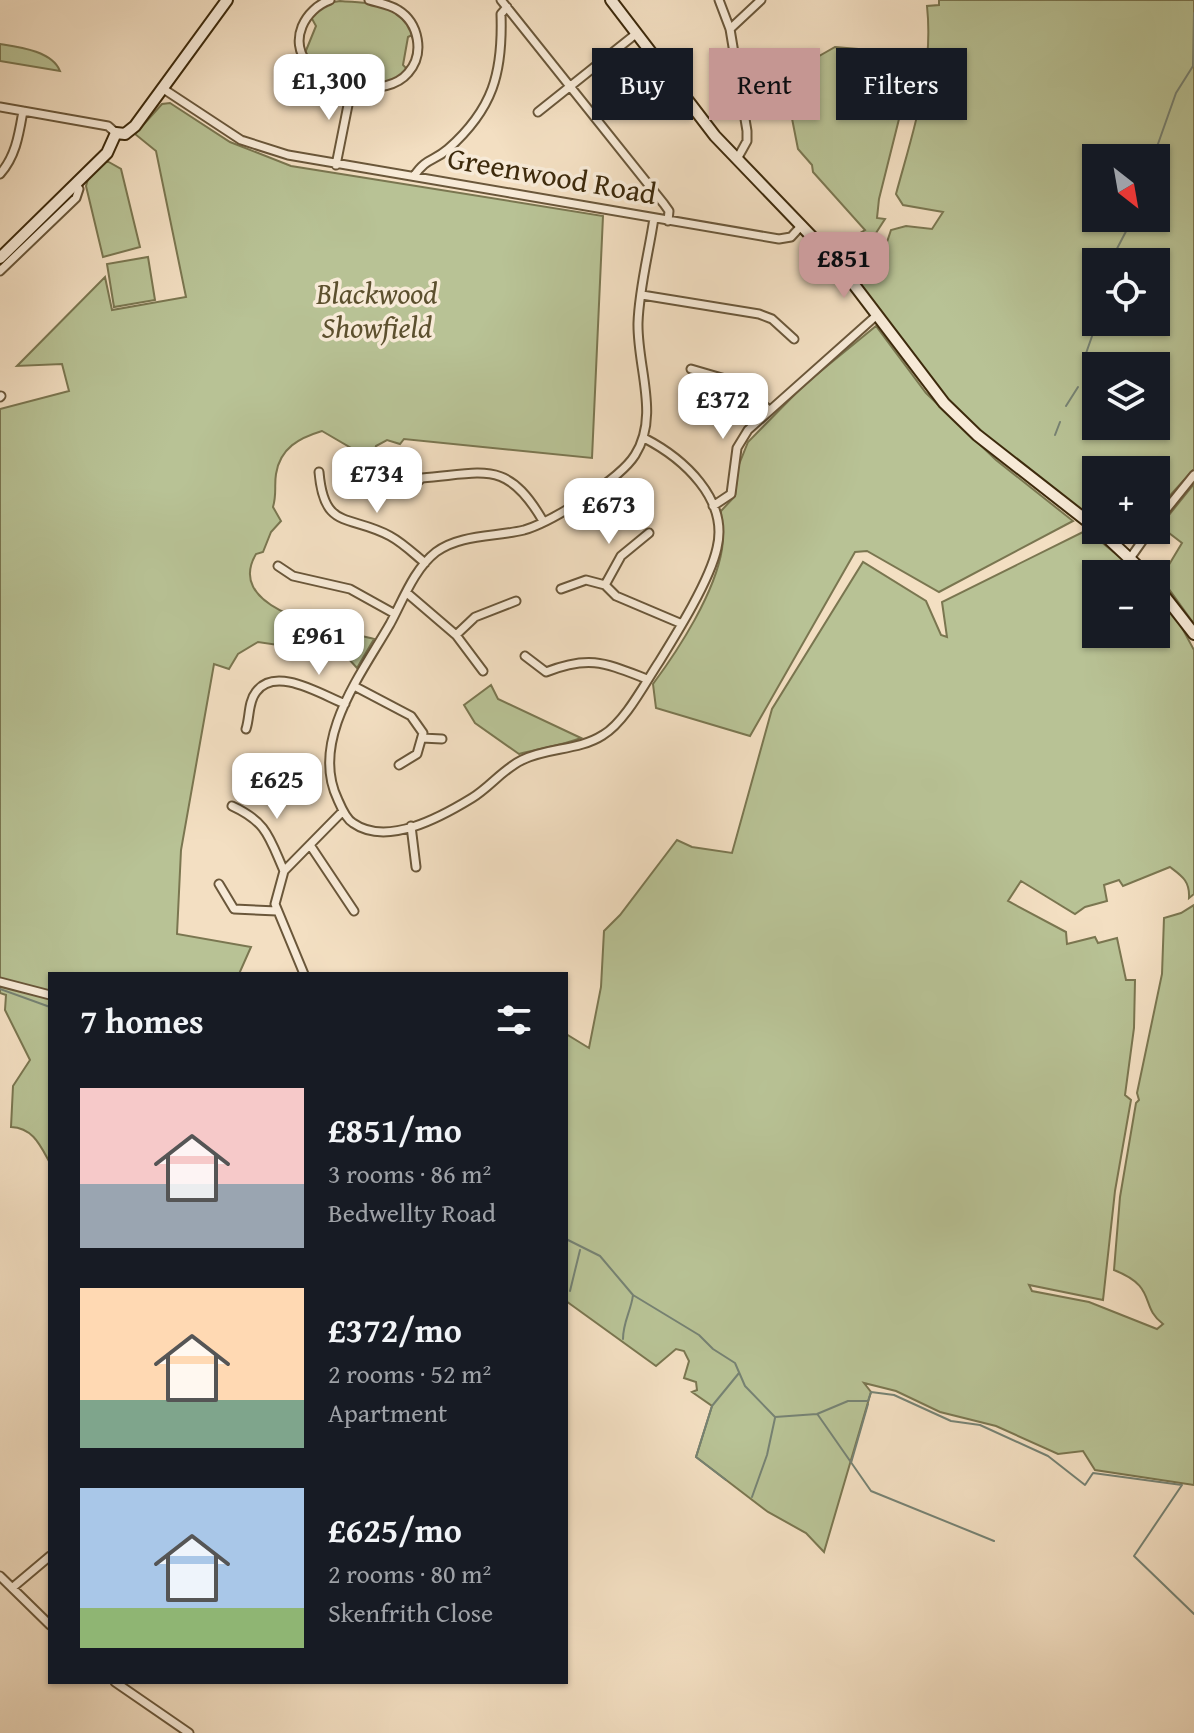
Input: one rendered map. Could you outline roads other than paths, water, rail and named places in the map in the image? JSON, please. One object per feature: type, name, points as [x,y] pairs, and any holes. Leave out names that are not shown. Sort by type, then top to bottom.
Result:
[{"type":"street","points":[[0,258],[107,153],[116,133],[123,126],[136,121],[227,0]]},
{"type":"street","points":[[330,0],[317,5],[303,23],[302,53],[317,72],[329,80],[352,85],[390,86],[401,81],[411,70],[417,56],[418,40],[407,16],[394,7],[369,0]]},
{"type":"street","points":[[501,0],[664,204],[669,211],[668,221]]},
{"type":"street","points":[[611,0],[715,136],[826,250],[910,362],[959,419],[1082,517]]},
{"type":"street","points":[[719,0],[730,29],[747,131],[747,141],[737,159]]},
{"type":"street","points":[[730,29],[761,0]]},
{"type":"street","points":[[414,176],[424,161],[443,153],[469,130],[487,105],[497,78],[502,40],[501,14],[507,7]]},
{"type":"street","points":[[538,112],[637,33]]},
{"type":"street","points":[[336,165],[352,85]]},
{"type":"street","name":"Greenwood Road","points":[[162,88],[241,140],[288,155],[786,239],[802,225]]},
{"type":"street","points":[[0,107],[108,126],[116,133]]},
{"type":"street","points":[[0,174],[16,148],[23,111]]},
{"type":"street","points":[[0,271],[76,198],[79,189],[76,184]]},
{"type":"street","points":[[644,438],[696,476],[708,492],[713,506],[718,548],[682,624],[635,699],[606,734],[573,749],[541,753],[522,760],[473,798],[411,826],[383,834],[352,823],[343,811],[329,775],[329,755],[354,686],[425,563],[451,544],[529,529],[614,479],[634,457],[644,438],[647,421],[638,326],[654,218]]},
{"type":"street","points":[[642,295],[759,314],[772,319],[790,338]]},
{"type":"street","points":[[713,506],[731,494],[732,469],[741,438],[877,315]]},
{"type":"street","points":[[691,369],[739,383],[769,410]]},
{"type":"street","points":[[417,468],[419,480],[500,475],[521,489],[543,521]]},
{"type":"street","points":[[319,472],[324,503],[334,515],[388,535],[425,563]]},
{"type":"street","points":[[1170,505],[1194,475]]},
{"type":"street","points":[[310,487],[320,485]]},
{"type":"street","points":[[605,585],[615,563],[644,542],[649,533]]},
{"type":"street","points":[[1115,544],[1134,560]]},
{"type":"street","points":[[1131,557],[1140,544]]},
{"type":"street","points":[[278,566],[293,576],[350,589],[395,614]]},
{"type":"street","points":[[561,589],[586,580],[605,585],[616,596],[682,624]]},
{"type":"street","points":[[407,593],[456,635],[483,671]]},
{"type":"street","points":[[456,635],[475,617],[516,601]]},
{"type":"street","points":[[1170,603],[1194,634]]},
{"type":"street","points":[[525,656],[546,672],[574,661],[600,661],[647,679]]},
{"type":"street","points":[[246,729],[253,720],[250,706],[256,691],[271,681],[288,682],[345,704]]},
{"type":"street","points":[[354,686],[411,716],[423,733],[417,754],[399,765]]},
{"type":"street","points":[[422,738],[442,739]]},
{"type":"street","points":[[232,806],[255,817],[269,837],[284,871]]},
{"type":"street","points":[[303,972],[275,904],[284,871],[343,811]]},
{"type":"street","points":[[411,826],[416,867]]},
{"type":"street","points":[[310,845],[354,911]]},
{"type":"street","points":[[219,884],[234,909],[277,911]]},
{"type":"street","points":[[0,982],[48,994]]},
{"type":"street","points":[[12,1588],[48,1558]]},
{"type":"street","points":[[0,1576],[48,1623]]},
{"type":"street","points":[[118,1684],[189,1733]]},
{"type":"waterway","points":[[1158,144],[1176,93],[1193,66],[1194,13]]},
{"type":"waterway","points":[[1117,248],[1126,232]]},
{"type":"waterway","points":[[1086,352],[1092,336]]},
{"type":"waterway","points":[[1066,406],[1078,387]]},
{"type":"waterway","points":[[1055,435],[1060,422]]},
{"type":"waterway","points":[[0,989],[48,1006]]},
{"type":"waterway","points":[[568,1240],[600,1256],[633,1295],[699,1335],[713,1349],[735,1363],[745,1386],[775,1417],[817,1414],[848,1401],[868,1401],[871,1392],[894,1395],[951,1421],[980,1425],[1048,1456],[1085,1485],[1093,1473],[1182,1485],[1134,1556],[1194,1614]]},
{"type":"waterway","points":[[570,1291],[580,1250]]},
{"type":"waterway","points":[[623,1339],[633,1295]]},
{"type":"waterway","points":[[726,1480],[696,1457],[712,1406],[739,1373]]},
{"type":"waterway","points":[[851,1463],[868,1404]]},
{"type":"waterway","points":[[818,1415],[871,1491],[994,1541]]},
{"type":"waterway","points":[[752,1497],[767,1455],[775,1418]]},
{"type":"park label","name":"Blackwood Showfield","points":[[377,311]]}]
